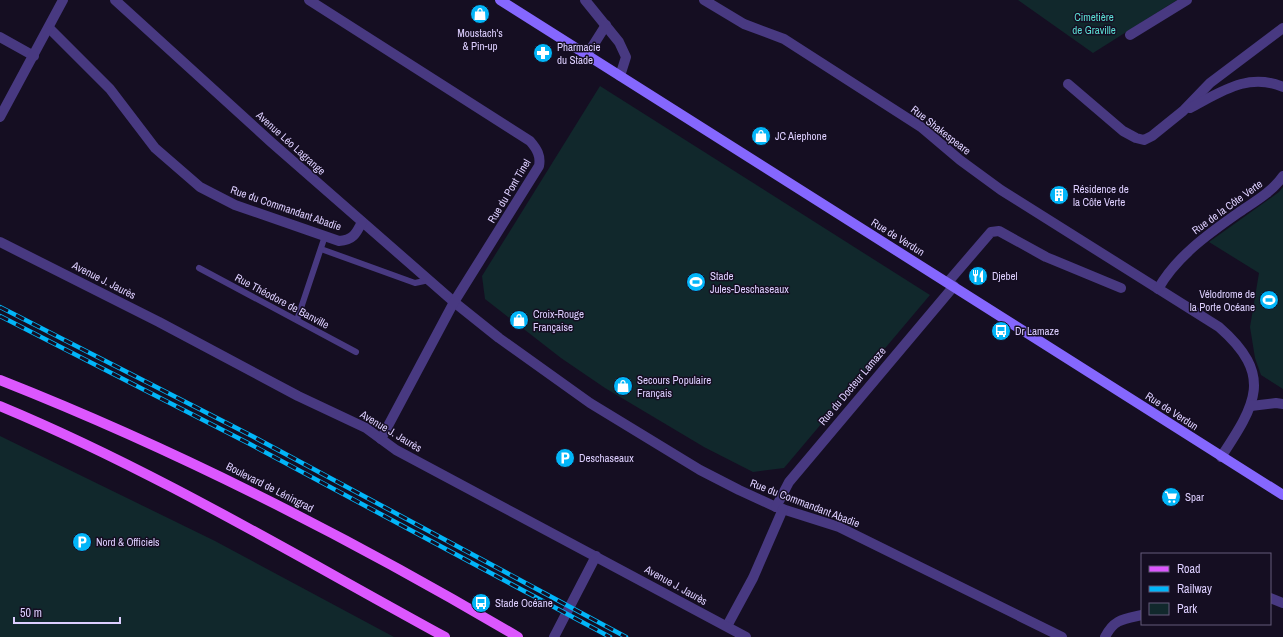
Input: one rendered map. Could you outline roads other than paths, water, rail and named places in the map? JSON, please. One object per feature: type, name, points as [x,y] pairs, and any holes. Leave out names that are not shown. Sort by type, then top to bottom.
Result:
[{"type":"main road","name":"Rue de Verdun","points":[[500,0],[1283,495]]},
{"type":"main road","name":"Boulevard de Léningrad","points":[[0,380],[75,410],[234,482],[367,551],[518,637]]},
{"type":"main road","points":[[0,406],[58,431],[224,514],[445,637]]},
{"type":"street","points":[[0,117],[63,0]]},
{"type":"street","name":"Avenue Léo Lagrange","points":[[115,0],[362,222],[454,302]]},
{"type":"street","name":"Rue du Pont Tinel","points":[[309,0],[530,140],[537,149],[541,160],[539,166],[454,302],[381,439]]},
{"type":"street","points":[[585,0],[619,42],[626,57],[620,76]]},
{"type":"street","name":"Rue Shakespeare","points":[[704,0],[744,24],[784,39],[921,127],[960,160],[1001,190],[1158,289]]},
{"type":"street","points":[[1130,36],[1187,0]]},
{"type":"street","points":[[587,55],[606,25]]},
{"type":"street","name":"Rue du Commandant Abadie","points":[[49,28],[110,89],[154,148],[200,187],[235,205],[339,240],[348,240],[356,235],[362,222]]},
{"type":"street","points":[[1068,84],[1123,131],[1136,138],[1144,140],[1152,136],[1183,111],[1210,83],[1283,28]]},
{"type":"street","points":[[0,38],[34,56]]},
{"type":"street","points":[[1183,111],[1233,86],[1250,81],[1265,82],[1283,87]]},
{"type":"street","name":"Rue de la Côte Verte","points":[[1158,289],[1165,277],[1204,236],[1270,192],[1283,176]]},
{"type":"street","name":"Rue du Docteur Lamaze","points":[[727,626],[753,578],[789,482],[951,284],[991,232],[999,231],[1046,257],[1121,288]]},
{"type":"street","name":"Avenue J. Jaurès","points":[[0,242],[124,304],[298,396],[366,428],[396,450],[746,637]]},
{"type":"street","points":[[1158,289],[1219,327],[1244,353],[1252,370],[1254,387],[1251,406],[1245,419],[1222,457]]},
{"type":"street","name":"Rue du Commandant Abadie","points":[[454,302],[498,338],[590,403],[700,470],[780,508],[839,527],[1062,637]]},
{"type":"street","points":[[1251,406],[1276,403],[1283,404]]},
{"type":"street","points":[[554,637],[596,556]]},
{"type":"street","points":[[1271,598],[1283,603]]},
{"type":"street","points":[[1105,637],[1110,627],[1120,620],[1141,615]]},
{"type":"lane","points":[[297,320],[325,236]]},
{"type":"lane","points":[[321,249],[415,283],[429,280]]},
{"type":"lane","name":"Rue Théodore de Banville","points":[[199,268],[356,352]]},
{"type":"railway","points":[[0,307],[252,436],[626,637]]},
{"type":"railway","points":[[0,316],[248,443],[610,637]]},
{"type":"place","name":"Moustach's & Pin-up","points":[[480,14]]},
{"type":"place","name":"Pharmacie du Stade","points":[[543,53]]},
{"type":"place","name":"JC Aiephone","points":[[761,136]]},
{"type":"place","name":"Résidence de la Côte Verte","points":[[1059,195]]},
{"type":"place","name":"Djebel","points":[[978,276]]},
{"type":"place","name":"Stade Jules-Deschaseaux","points":[[696,282]]},
{"type":"place","name":"Vélodrome de la Porte Océane","points":[[1269,300]]},
{"type":"place","name":"Croix-Rouge Française","points":[[519,320]]},
{"type":"place","name":"Dr Lamaze","points":[[1001,331]]},
{"type":"place","name":"Secours Populaire Français","points":[[623,386]]},
{"type":"place","name":"Deschaseaux","points":[[565,458]]},
{"type":"place","name":"Spar","points":[[1171,497]]},
{"type":"place","name":"Nord & Officiels","points":[[82,542]]},
{"type":"place","name":"Stade Océane","points":[[481,603]]},
{"type":"park label","name":"Cimetière de Graville","points":[[1094,23]]}]
